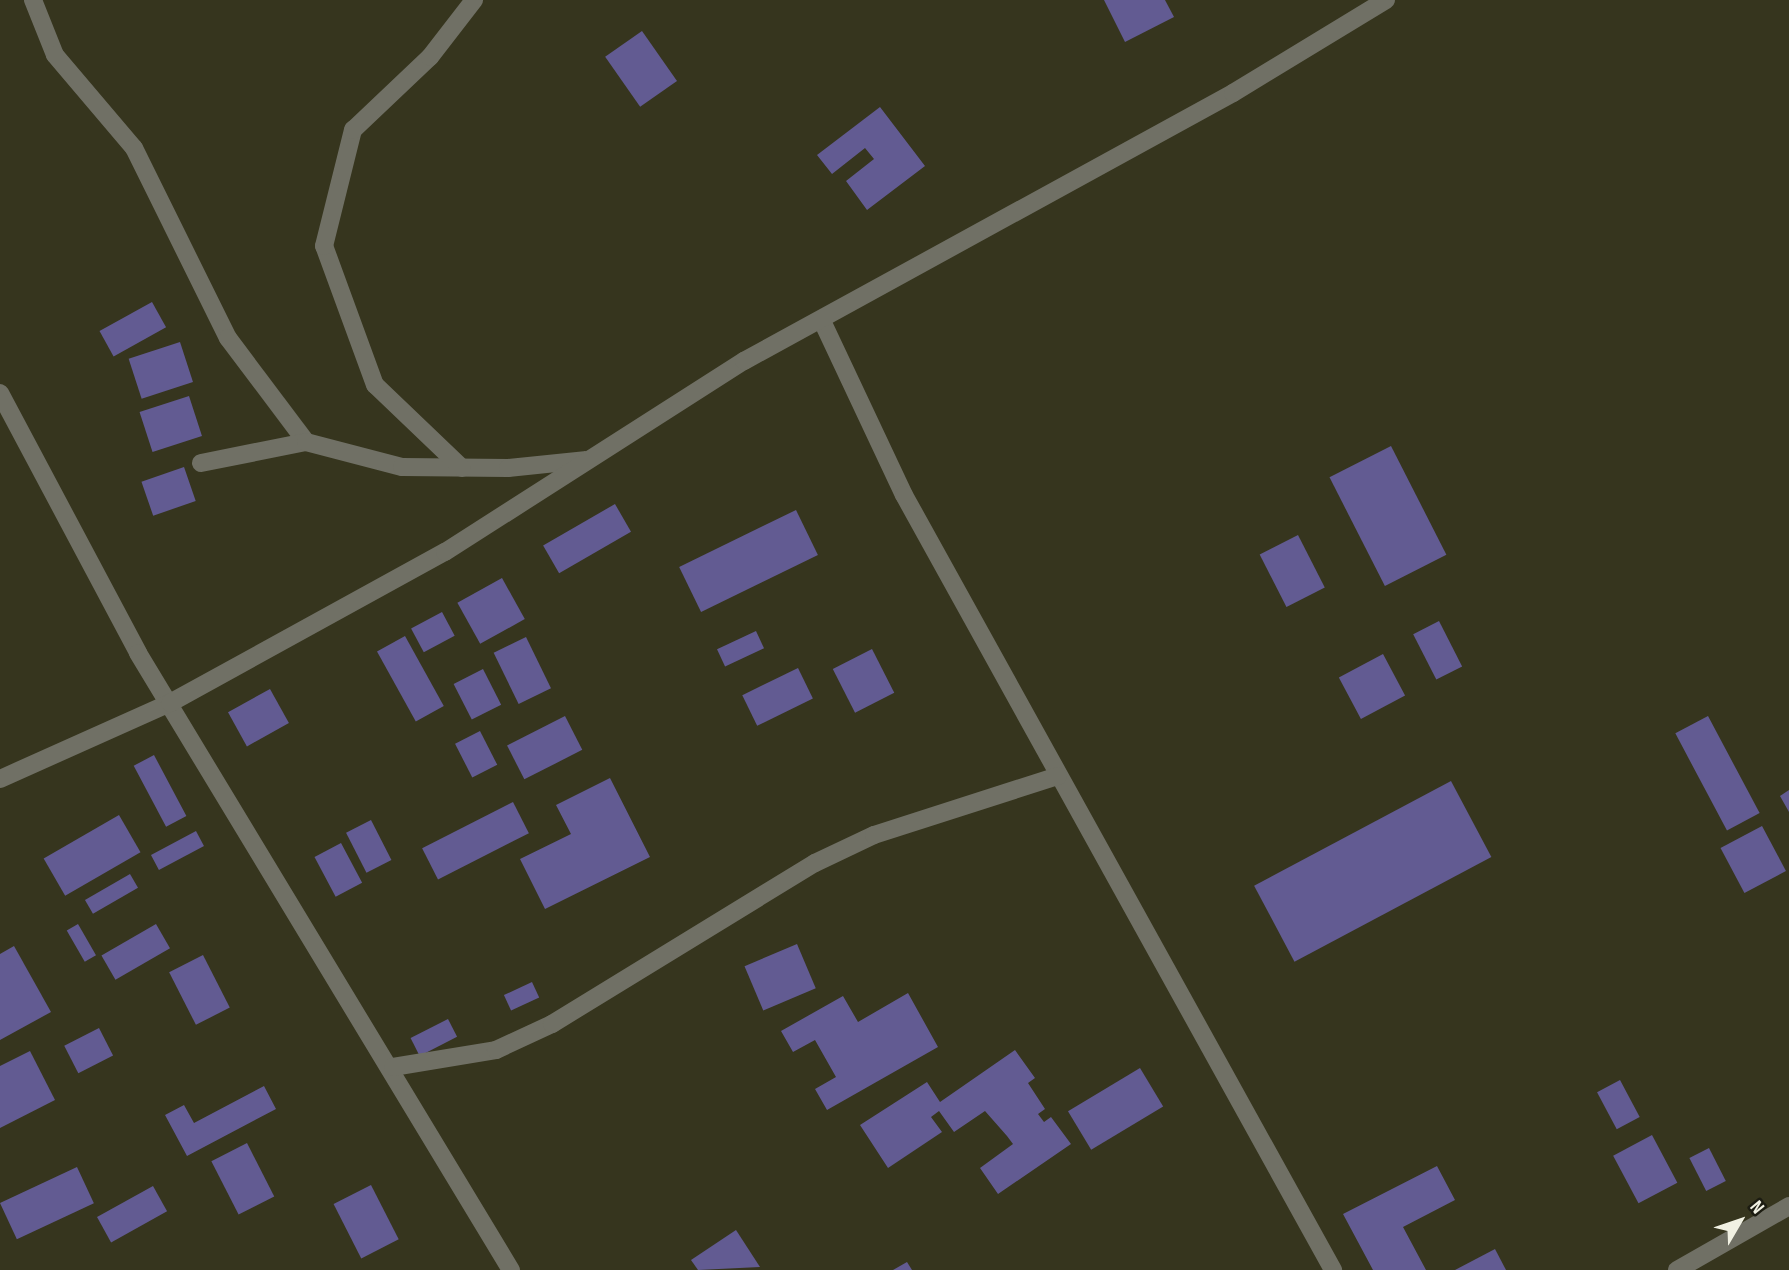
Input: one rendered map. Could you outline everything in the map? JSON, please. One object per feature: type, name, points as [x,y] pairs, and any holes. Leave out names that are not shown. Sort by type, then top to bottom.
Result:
[{"type":"street","points":[[33,0],[55,55],[134,148],[228,338],[306,442]]},
{"type":"street","points":[[462,468],[375,385],[324,246],[353,130],[430,57],[474,0]]},
{"type":"street","points":[[0,779],[170,703],[445,552],[744,361],[823,323],[1233,93],[1385,0]]},
{"type":"street","points":[[823,323],[904,495],[1333,1270]]},
{"type":"street","points":[[0,393],[170,703],[393,1067],[511,1270]]},
{"type":"street","points":[[201,463],[306,442],[388,465],[462,468],[592,459]]},
{"type":"street","points":[[393,1067],[496,1049],[552,1024],[815,863],[874,835],[1058,776]]},
{"type":"street","points":[[1676,1270],[1789,1206]]},
{"type":"building","points":[[1104,0],[1165,0],[1174,17],[1125,42]]},
{"type":"building","points":[[642,31],[677,81],[640,107],[605,57]]},
{"type":"building","points":[[880,107],[925,166],[867,210],[846,181],[874,159],[865,148],[832,174],[817,155]]},
{"type":"building","points":[[152,302],[166,327],[114,356],[100,331]]},
{"type":"building","points":[[180,342],[193,382],[142,399],[129,359]]},
{"type":"building","points":[[189,396],[202,436],[153,452],[140,412]]},
{"type":"building","points":[[1391,446],[1446,555],[1385,586],[1330,477]]},
{"type":"building","points":[[184,467],[196,501],[153,516],[141,482]]},
{"type":"building","points":[[615,504],[631,532],[559,573],[543,546]]},
{"type":"building","points":[[796,510],[818,555],[701,612],[679,567]]},
{"type":"building","points":[[1298,535],[1325,588],[1286,607],[1260,555]]},
{"type":"building","points":[[502,578],[525,619],[480,644],[457,603]]},
{"type":"building","points":[[442,612],[455,636],[424,652],[411,628]]},
{"type":"building","points":[[1439,621],[1462,666],[1436,680],[1413,634]]},
{"type":"building","points":[[756,631],[764,648],[725,666],[717,649]]},
{"type":"building","points":[[405,636],[444,706],[416,721],[377,652]]},
{"type":"building","points":[[526,637],[551,688],[519,704],[494,653]]},
{"type":"building","points":[[872,649],[894,693],[855,713],[833,669]]},
{"type":"building","points":[[1383,654],[1405,695],[1361,719],[1339,677]]},
{"type":"building","points":[[798,668],[813,699],[757,726],[742,695]]},
{"type":"building","points":[[483,669],[501,705],[472,720],[454,684]]},
{"type":"building","points":[[270,689],[289,723],[247,746],[228,712]]},
{"type":"building","points":[[565,716],[582,750],[524,779],[507,746]]},
{"type":"building","points":[[1708,716],[1760,813],[1727,830],[1675,733]]},
{"type":"building","points":[[480,731],[497,765],[472,778],[455,744]]},
{"type":"building","points":[[154,755],[186,816],[166,827],[134,766]]},
{"type":"building","points":[[610,778],[650,857],[545,909],[520,859],[571,834],[556,805]]},
{"type":"building","points":[[1451,781],[1491,857],[1294,962],[1254,886]]},
{"type":"building","points":[[1789,790],[1789,812],[1780,796]]},
{"type":"building","points":[[513,802],[529,833],[438,879],[422,848]]},
{"type":"building","points":[[119,815],[140,852],[65,896],[44,858]]},
{"type":"building","points":[[371,820],[391,860],[366,873],[346,833]]},
{"type":"building","points":[[1762,826],[1786,871],[1744,893],[1721,848]]},
{"type":"building","points":[[196,831],[204,846],[159,870],[151,855]]},
{"type":"building","points":[[341,843],[362,883],[336,897],[315,857]]},
{"type":"building","points":[[130,874],[138,888],[93,914],[85,900]]},
{"type":"building","points":[[78,924],[96,955],[85,962],[67,930]]},
{"type":"building","points":[[156,924],[170,948],[115,980],[101,956]]},
{"type":"building","points":[[797,944],[816,988],[763,1010],[745,966]]},
{"type":"building","points":[[14,946],[51,1012],[0,1040],[0,954]]},
{"type":"building","points":[[203,955],[230,1008],[196,1025],[169,972]]},
{"type":"building","points":[[532,982],[539,997],[511,1011],[504,995]]},
{"type":"building","points":[[908,993],[938,1047],[827,1110],[815,1089],[836,1077],[815,1040],[793,1052],[781,1031],[843,996],[858,1022]]},
{"type":"building","points":[[448,1019],[457,1037],[420,1056],[411,1038]]},
{"type":"building","points":[[99,1028],[113,1056],[78,1073],[64,1046]]},
{"type":"building","points":[[1015,1050],[1035,1078],[1028,1083],[1045,1109],[1038,1114],[1044,1122],[1051,1117],[1071,1144],[998,1194],[980,1168],[1013,1144],[985,1111],[954,1132],[939,1111],[931,1117],[942,1132],[888,1168],[860,1125],[927,1082],[940,1102]]},
{"type":"building","points":[[30,1051],[55,1100],[0,1128],[0,1066]]},
{"type":"building","points":[[1140,1068],[1163,1107],[1091,1150],[1068,1111]]},
{"type":"building","points":[[1620,1080],[1640,1117],[1617,1129],[1597,1092]]},
{"type":"building","points":[[264,1086],[276,1109],[187,1156],[165,1115],[184,1105],[194,1123]]},
{"type":"building","points":[[1652,1135],[1677,1183],[1639,1203],[1613,1156]]},
{"type":"building","points":[[247,1143],[274,1196],[239,1215],[211,1161]]},
{"type":"building","points":[[1709,1148],[1726,1181],[1706,1191],[1689,1158]]},
{"type":"building","points":[[1437,1166],[1455,1200],[1403,1227],[1426,1270],[1373,1270],[1343,1214]]},
{"type":"building","points":[[77,1167],[94,1203],[17,1239],[0,1203]]},
{"type":"building","points":[[371,1185],[399,1239],[361,1258],[334,1204]]},
{"type":"building","points":[[153,1186],[167,1211],[111,1242],[97,1217]]},
{"type":"building","points":[[736,1230],[760,1267],[698,1270],[691,1260]]},
{"type":"building","points":[[1495,1249],[1506,1270],[1455,1270]]},
{"type":"building","points":[[907,1262],[912,1270],[893,1270]]}]
